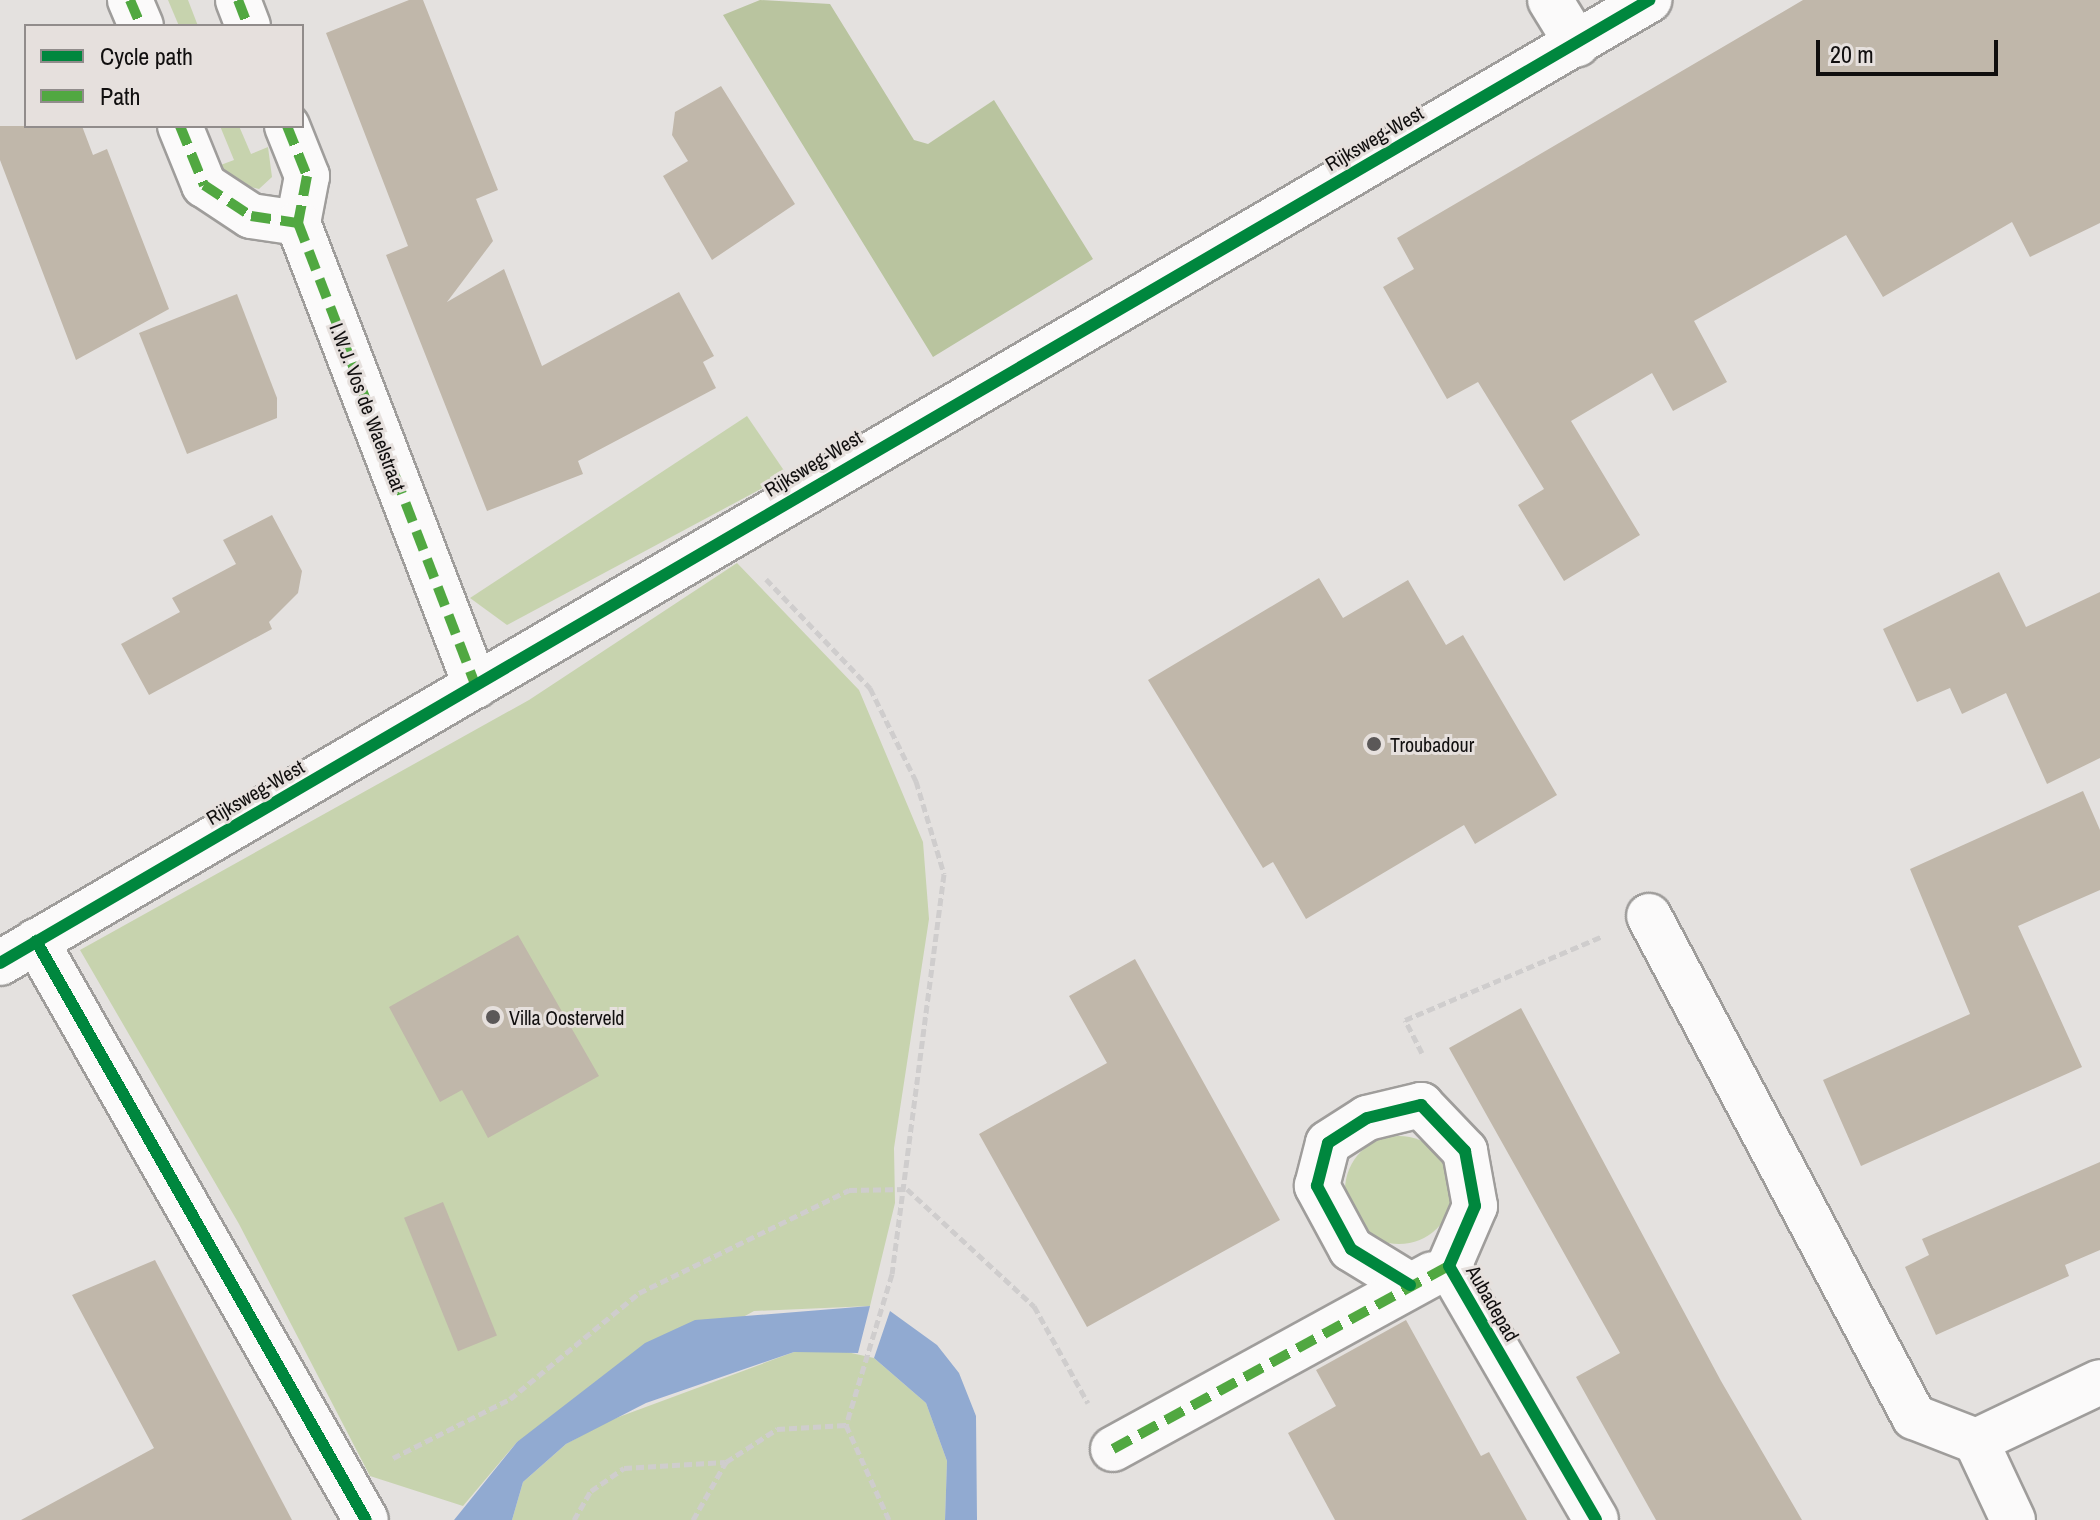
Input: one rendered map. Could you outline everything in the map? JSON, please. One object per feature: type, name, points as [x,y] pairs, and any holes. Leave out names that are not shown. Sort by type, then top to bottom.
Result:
[{"type":"street","points":[[130,0],[140,24]]},
{"type":"street","points":[[238,0],[247,24]]},
{"type":"street","points":[[1550,0],[1577,44]]},
{"type":"street","name":"Rijksweg-West","points":[[18,952],[1649,0]]},
{"type":"street","points":[[181,128],[204,185],[251,216],[298,223],[307,176],[288,128]]},
{"type":"street","name":"I.W.J. Vos de Waelstraat","points":[[298,223],[476,686]]},
{"type":"street","points":[[1649,916],[1914,1417],[1976,1441],[2013,1520]]},
{"type":"street","points":[[18,952],[348,1480],[366,1520]]},
{"type":"street","name":"Aubadepad","points":[[1113,1449],[1449,1266],[1475,1206],[1465,1151],[1421,1105],[1367,1118],[1328,1143],[1317,1186],[1351,1249],[1410,1285]]},
{"type":"street","name":"Aubadepad","points":[[1449,1266],[1596,1520]]},
{"type":"street","points":[[1976,1441],[2100,1382]]},
{"type":"path","points":[[726,538],[870,688],[916,781],[944,874],[907,1189],[892,1274],[846,1425],[889,1520]]},
{"type":"path","points":[[1405,1020],[1649,916]]},
{"type":"path","points":[[348,1480],[510,1399],[639,1293],[849,1190],[907,1189],[1034,1306],[1113,1449]]},
{"type":"path","points":[[693,1520],[726,1462],[777,1429],[846,1425]]},
{"type":"path","points":[[574,1520],[591,1491],[624,1468],[726,1462]]},
{"type":"green space","points":[[168,0],[188,0],[197,24],[178,24]]},
{"type":"green space","points":[[760,0],[830,4],[914,140],[928,144],[994,100],[1093,259],[933,357],[723,15]]},
{"type":"green space","points":[[221,128],[240,128],[251,154],[268,147],[272,177],[259,189],[228,182],[218,166],[234,160]]},
{"type":"green space","points":[[747,416],[787,475],[507,625],[470,598]]},
{"type":"green space","points":[[737,563],[859,690],[923,842],[929,919],[894,1148],[895,1203],[870,1306],[754,1311],[517,1442],[463,1506],[370,1476],[239,1224],[80,950],[529,700]]},
{"type":"green space","points":[[1399,1136],[1420,1140],[1437,1152],[1449,1169],[1453,1190],[1449,1211],[1437,1228],[1420,1240],[1399,1244],[1378,1240],[1361,1228],[1349,1211],[1345,1190],[1349,1169],[1361,1152],[1378,1140]]},
{"type":"green space","points":[[833,1349],[874,1358],[926,1403],[947,1461],[945,1520],[512,1520],[523,1482],[566,1444],[608,1421],[794,1352]]},
{"type":"water","points":[[870,1306],[858,1353],[794,1352],[646,1403],[566,1444],[523,1482],[512,1520],[454,1520],[517,1442],[645,1343],[695,1320]]},
{"type":"water","points":[[890,1311],[937,1345],[959,1373],[976,1416],[977,1520],[945,1520],[947,1461],[926,1403],[874,1358]]},
{"type":"building","points":[[409,0],[423,0],[498,190],[476,199],[493,241],[447,302],[504,269],[542,366],[679,292],[714,356],[703,362],[716,388],[578,461],[583,474],[487,511],[386,255],[408,246],[326,33]]},
{"type":"building","points":[[1803,0],[2100,0],[2100,223],[2030,257],[2012,222],[1883,297],[1846,235],[1694,321],[1727,382],[1673,411],[1652,373],[1571,421],[1640,535],[1564,581],[1518,505],[1544,489],[1478,382],[1447,399],[1383,287],[1414,269],[1397,238]]},
{"type":"building","points":[[721,86],[795,204],[712,260],[663,176],[688,161],[672,135],[675,112]]},
{"type":"building","points":[[0,126],[83,128],[93,155],[107,149],[169,309],[76,360],[0,160]]},
{"type":"building","points":[[237,294],[277,398],[277,418],[187,454],[139,333]]},
{"type":"building","points":[[272,515],[302,571],[298,593],[269,622],[272,629],[149,695],[121,644],[180,612],[172,598],[236,564],[223,540]]},
{"type":"building","points":[[1999,572],[2026,627],[2100,592],[2100,758],[2047,784],[2006,693],[1962,714],[1950,688],[1917,702],[1883,629]]},
{"type":"building","points":[[1319,578],[1343,618],[1408,580],[1446,645],[1463,635],[1557,795],[1475,844],[1464,825],[1306,919],[1273,862],[1263,868],[1148,680]]},
{"type":"building","points":[[2083,791],[2100,830],[2100,890],[2018,926],[2082,1067],[1861,1166],[1823,1080],[1970,1014],[1910,869]]},
{"type":"building","name":"Villa Oosterveld","points":[[518,935],[599,1076],[488,1138],[462,1090],[440,1102],[389,1007]]},
{"type":"building","points":[[1135,959],[1280,1220],[1087,1327],[979,1134],[1107,1063],[1069,996]]},
{"type":"building","points":[[1521,1008],[1721,1381],[1802,1520],[1656,1520],[1576,1377],[1620,1353],[1449,1048]]},
{"type":"building","points":[[2100,1162],[2100,1250],[2065,1265],[2069,1276],[1936,1335],[1905,1267],[1929,1255],[1922,1239]]},
{"type":"building","points":[[443,1202],[497,1336],[458,1351],[404,1218]]},
{"type":"building","points":[[155,1260],[292,1520],[21,1520],[154,1448],[72,1295]]},
{"type":"building","points":[[1406,1320],[1481,1456],[1489,1452],[1527,1520],[1335,1520],[1288,1433],[1336,1406],[1316,1370]]},
{"type":"marked path","points":[[130,0],[140,24]]},
{"type":"marked path","points":[[238,0],[247,24]]},
{"type":"marked path","points":[[181,128],[204,185],[251,216],[298,223]]},
{"type":"marked path","points":[[288,128],[307,176],[298,223],[476,686]]},
{"type":"marked path","points":[[1113,1449],[1449,1266]]},
{"type":"cycle path","points":[[0,963],[1649,0]]},
{"type":"cycle path","points":[[36,941],[366,1520]]},
{"type":"cycle path","points":[[1410,1285],[1351,1249],[1317,1186],[1328,1143],[1367,1118],[1421,1105],[1465,1151],[1475,1206],[1449,1266],[1596,1520]]},
{"type":"place","name":"Troubadour","points":[[1374,744]]},
{"type":"place","name":"Villa Oosterveld","points":[[493,1017]]}]
